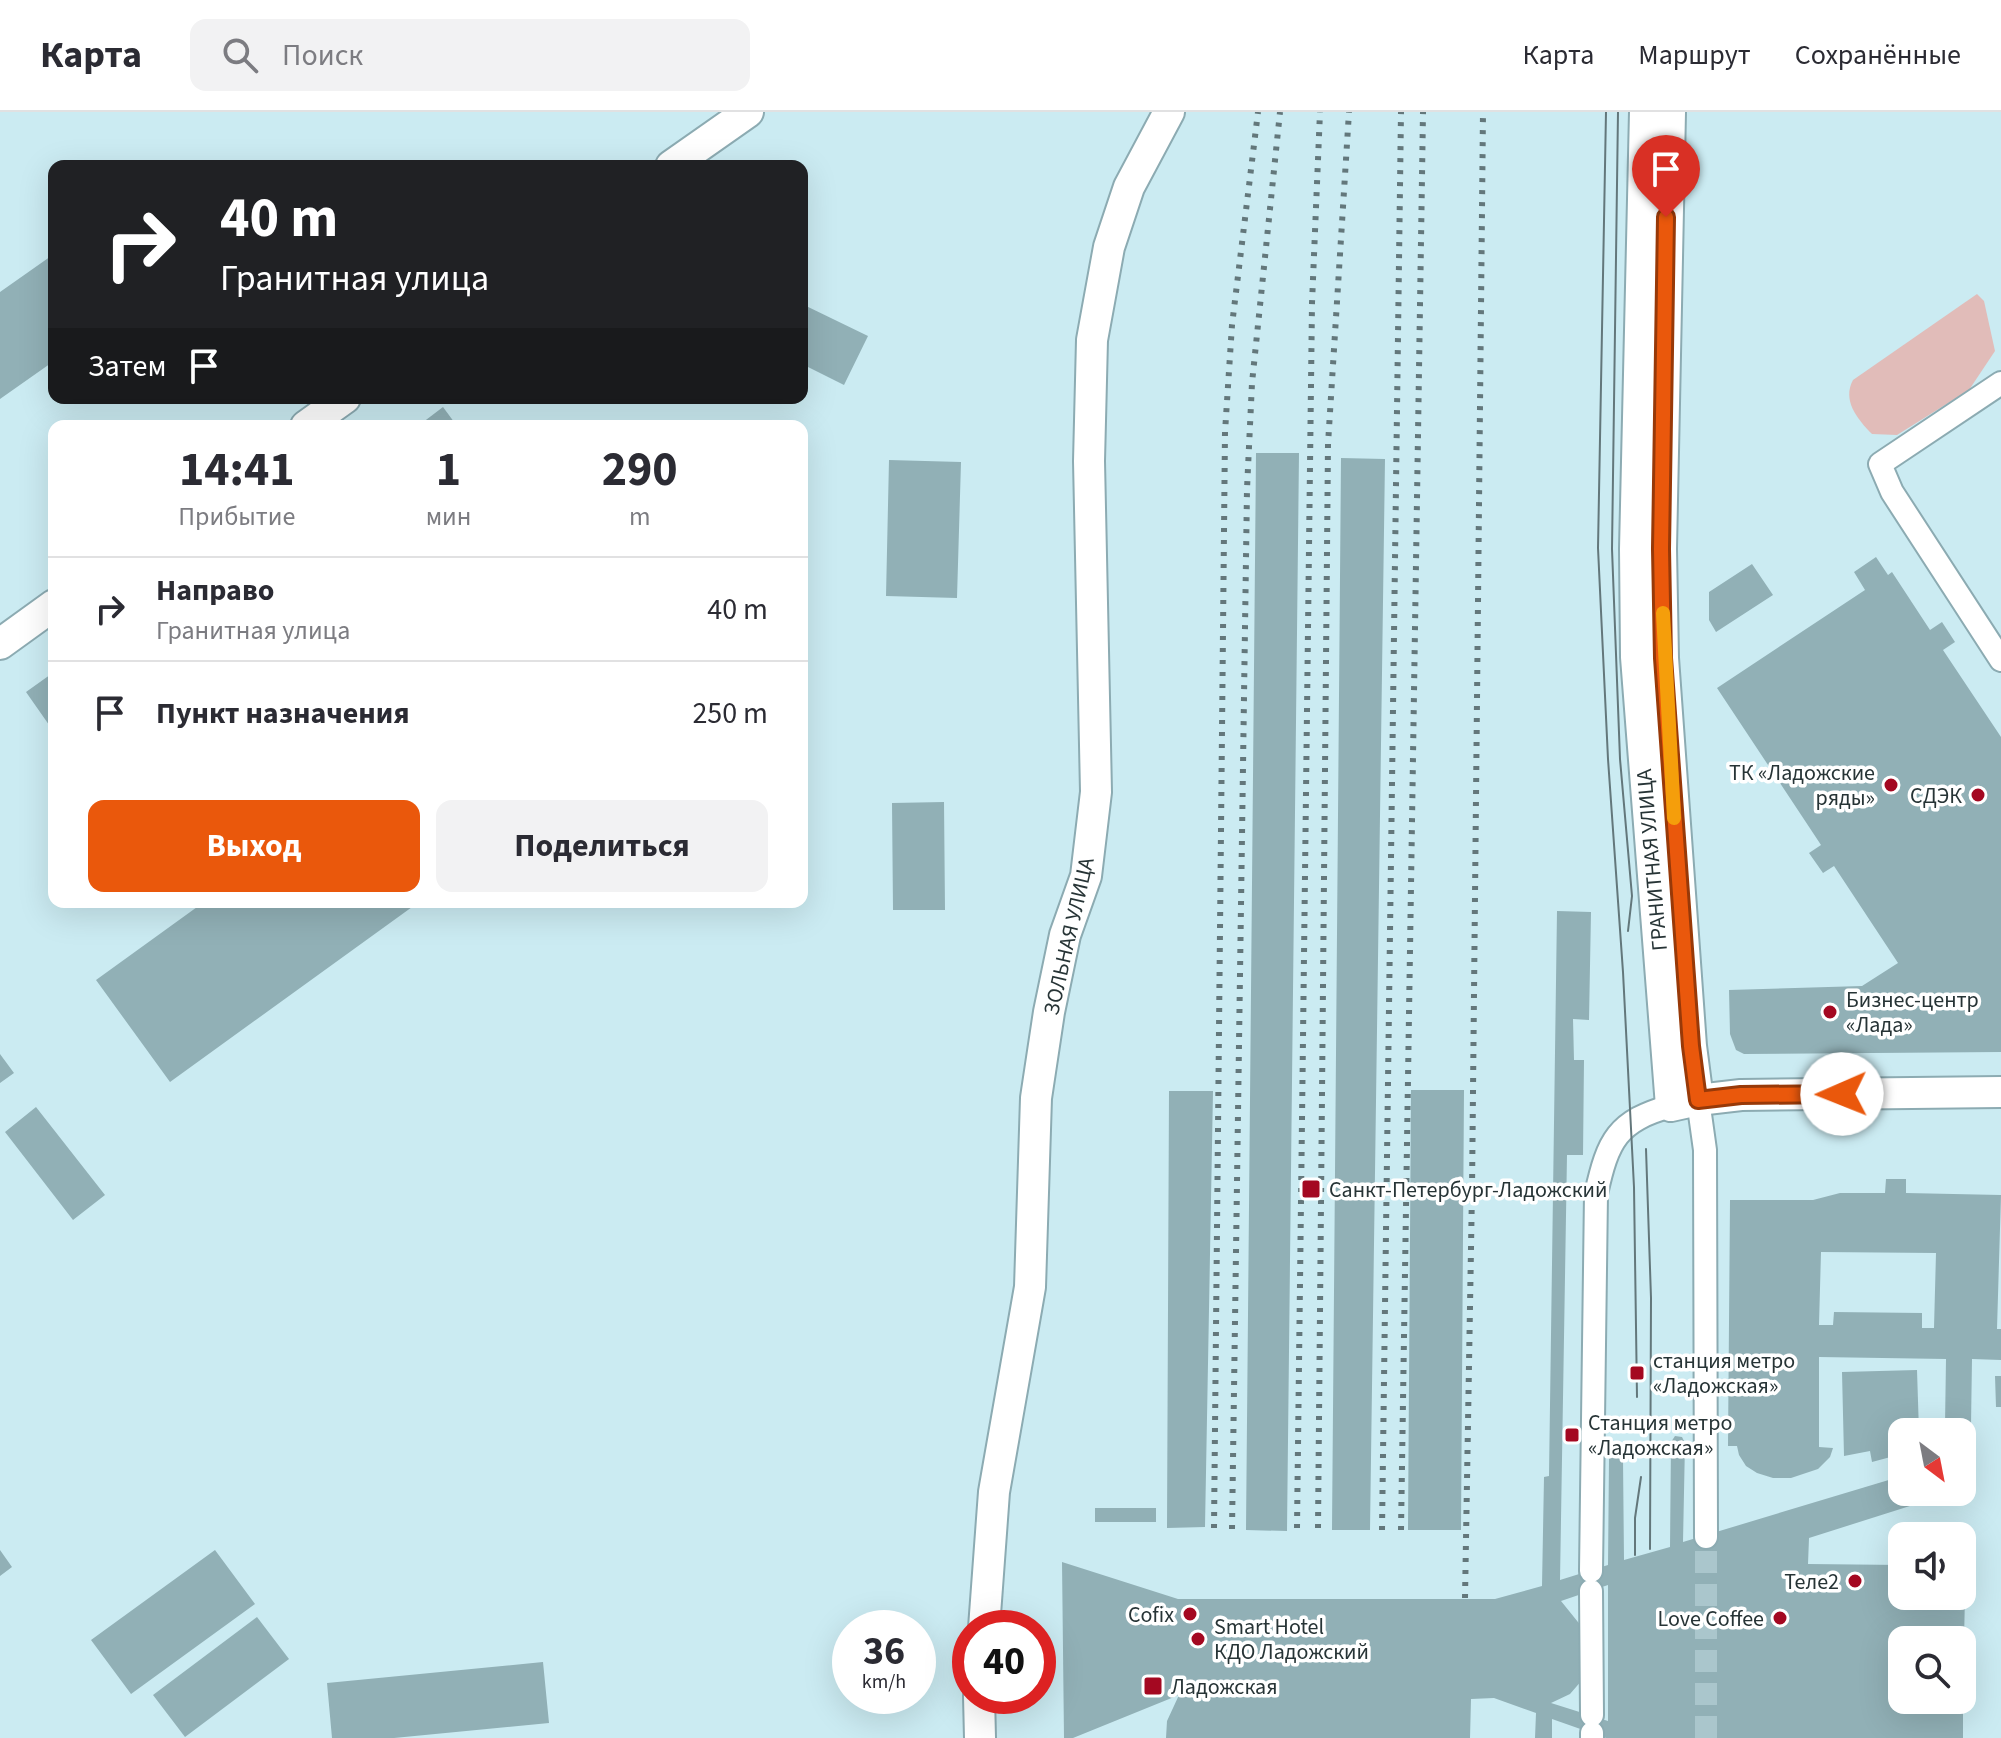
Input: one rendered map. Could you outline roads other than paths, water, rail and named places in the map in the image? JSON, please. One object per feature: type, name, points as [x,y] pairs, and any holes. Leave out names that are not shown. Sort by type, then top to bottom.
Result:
[{"type":"street","points":[[680,160],[748,112]]},
{"type":"street","name":"ЗОЛЬНАЯ УЛИЦА","points":[[985,1610],[994,1492],[1030,1287],[1036,1098],[1065,935],[1086,876],[1096,792],[1089,461],[1092,340],[1109,247],[1129,187],[1169,112]]},
{"type":"street","name":"ГРАНИТНАЯ УЛИЦА","points":[[1645,112],[1635,549],[1636,657],[1685,1103],[1705,1150],[1706,1537]]},
{"type":"street","name":"ГРАНИТНАЯ УЛИЦА","points":[[1670,112],[1661,549],[1663,658],[1690,1036],[1685,1103]]},
{"type":"street","points":[[2001,383],[1880,464],[1892,492],[2001,660]]},
{"type":"street","points":[[314,420],[337,404]]},
{"type":"street","points":[[0,644],[48,609]]},
{"type":"street","points":[[1592,1729],[1596,1194],[1605,1160],[1618,1134],[1630,1121],[1644,1114],[1685,1103],[1755,1095],[2001,1092]]},
{"type":"street","points":[[979,1714],[980,1738]]},
{"type":"tunnel","points":[[1706,1537],[1706,1738]]},
{"type":"tram line","points":[[1606,112],[1598,548],[1634,1187],[1637,1397]]},
{"type":"tram line","points":[[1618,112],[1612,549],[1620,759],[1632,896],[1628,931]]},
{"type":"tram line","points":[[1646,1149],[1651,1298],[1650,1549]]},
{"type":"tram line","points":[[1635,1555],[1635,1518],[1641,1477]]},
{"type":"railway","points":[[1214,1528],[1225,432],[1232,325],[1258,112]]},
{"type":"railway","points":[[1232,1529],[1247,489],[1252,383],[1280,112]]},
{"type":"railway","points":[[1297,1528],[1312,303],[1320,112]]},
{"type":"railway","points":[[1318,1528],[1328,444],[1349,112]]},
{"type":"railway","points":[[1382,1530],[1401,112]]},
{"type":"railway","points":[[1401,1530],[1423,112]]},
{"type":"railway","points":[[1465,1598],[1483,112]]},
{"type":"place","name":"ТК «Ладожские ряды»","points":[[1891,785]]},
{"type":"place","name":"СДЭК","points":[[1978,795]]},
{"type":"place","name":"Бизнес-центр «Лада»","points":[[1830,1012]]},
{"type":"place","name":"Санкт-Петербург-Ладожский","points":[[1311,1189]]},
{"type":"place","name":"станция метро «Ладожская»","points":[[1637,1373]]},
{"type":"place","name":"Станция метро «Ладожская»","points":[[1572,1435]]},
{"type":"place","name":"Теле2","points":[[1855,1581]]},
{"type":"place","name":"Cofix","points":[[1190,1614]]},
{"type":"place","name":"Love Coffee","points":[[1780,1618]]},
{"type":"place","name":"Smart Hotel КДО Ладожский","points":[[1198,1639]]},
{"type":"place","name":"Ладожская","points":[[1153,1686]]}]
